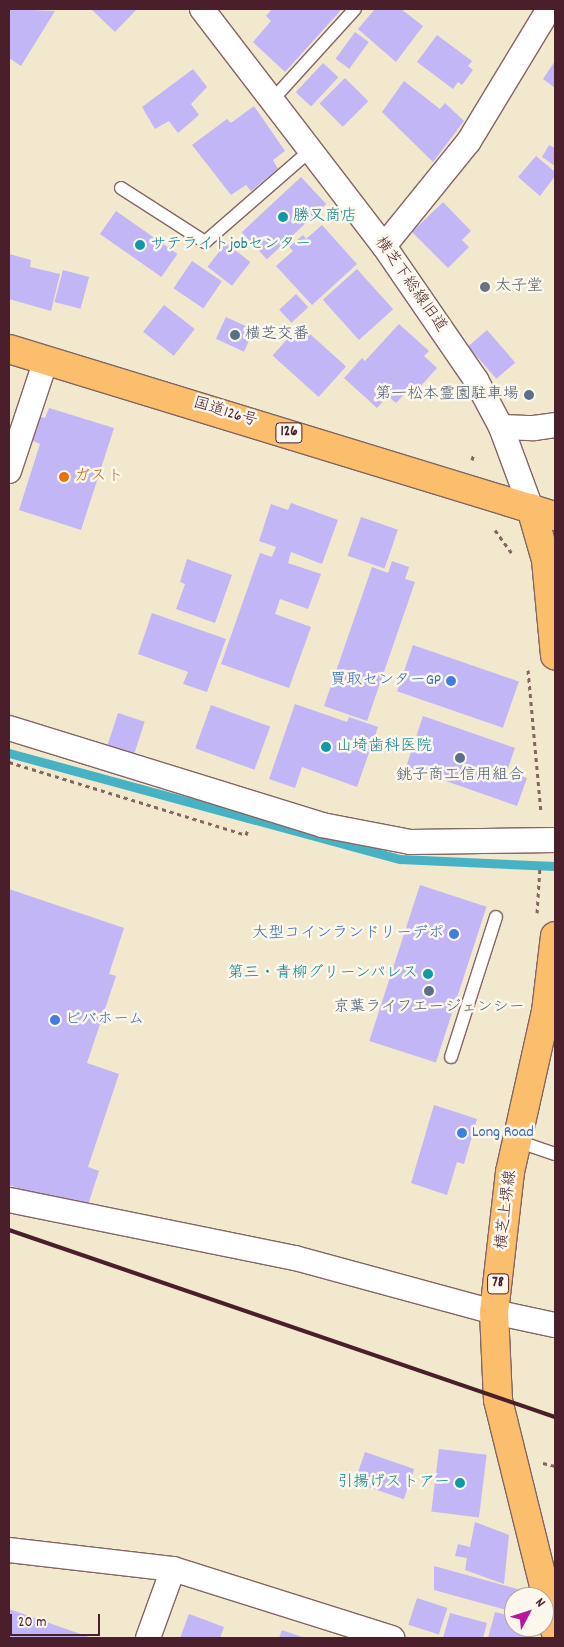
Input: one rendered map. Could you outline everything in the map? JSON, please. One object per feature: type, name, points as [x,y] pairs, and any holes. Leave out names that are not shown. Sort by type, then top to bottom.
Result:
[{"type":"main road","name":"国道126号","points":[[9,349],[543,512]]},
{"type":"main road","points":[[543,512],[555,656]]},
{"type":"main road","name":"横芝上堺線","points":[[555,936],[546,1011],[510,1172],[494,1312],[498,1400],[555,1630]]},
{"type":"street","name":"横芝下総線旧道","points":[[202,9],[274,98],[384,246],[476,380],[543,512]]},
{"type":"street","points":[[384,246],[469,141],[549,9]]},
{"type":"street","points":[[9,472],[46,360]]},
{"type":"street","points":[[501,427],[534,428],[555,425]]},
{"type":"street","points":[[9,728],[322,825],[410,842],[549,841]]},
{"type":"street","points":[[9,1200],[295,1258],[494,1312],[555,1325]]},
{"type":"street","points":[[9,1550],[173,1569],[392,1638]]},
{"type":"street","points":[[148,1638],[173,1569]]},
{"type":"lane","points":[[274,98],[355,9]]},
{"type":"lane","points":[[121,188],[205,242],[312,149]]},
{"type":"lane","points":[[451,1057],[496,917]]},
{"type":"lane","points":[[517,1141],[555,1154]]},
{"type":"path","points":[[493,527],[514,557]]},
{"type":"path","points":[[528,665],[549,841]]},
{"type":"path","points":[[9,762],[246,835]]},
{"type":"building","points":[[9,9],[55,11],[21,66],[9,58]]},
{"type":"building","points":[[91,9],[137,9],[115,32]]},
{"type":"building","points":[[272,9],[342,9],[285,72],[253,42],[271,21],[266,16]]},
{"type":"building","points":[[375,9],[401,9],[423,26],[396,62],[358,29]]},
{"type":"building","points":[[355,32],[369,42],[349,69],[336,59]]},
{"type":"building","points":[[437,35],[472,61],[468,66],[473,70],[462,85],[458,82],[453,89],[417,62]]},
{"type":"building","points":[[555,61],[555,88],[543,79]]},
{"type":"building","points":[[323,63],[338,77],[311,107],[296,92]]},
{"type":"building","points":[[193,69],[207,87],[191,104],[199,115],[178,133],[169,121],[155,129],[142,107]]},
{"type":"building","points":[[345,78],[368,101],[343,127],[320,103]]},
{"type":"building","points":[[404,81],[440,109],[445,103],[464,121],[433,162],[382,112]]},
{"type":"building","points":[[254,106],[285,151],[273,160],[278,169],[251,191],[246,185],[231,195],[192,145],[227,119],[231,123]]},
{"type":"building","points":[[549,145],[555,148],[555,166],[542,157]]},
{"type":"building","points":[[536,156],[555,172],[555,176],[540,196],[518,177]]},
{"type":"building","name":"勝又商店","points":[[301,177],[326,204],[267,259],[242,232]]},
{"type":"building","points":[[443,202],[471,231],[462,240],[469,247],[448,268],[412,232]]},
{"type":"building","name":"サテライトjobセンター","points":[[116,211],[177,254],[161,277],[100,234]]},
{"type":"building","points":[[322,225],[357,264],[312,305],[276,266],[293,251],[289,247],[303,235],[306,239]]},
{"type":"building","points":[[226,243],[250,262],[232,286],[208,267]]},
{"type":"building","points":[[9,254],[31,260],[30,267],[60,274],[51,311],[9,299]]},
{"type":"building","points":[[192,261],[222,281],[203,308],[174,288]]},
{"type":"building","points":[[357,269],[393,309],[359,340],[323,300]]},
{"type":"building","points":[[63,270],[89,277],[81,309],[54,302]]},
{"type":"building","points":[[296,294],[308,307],[291,323],[279,310]]},
{"type":"building","points":[[164,305],[195,329],[174,356],[143,332]]},
{"type":"building","name":"横芝交番","points":[[226,317],[254,330],[244,352],[216,339]]},
{"type":"building","points":[[399,324],[429,351],[424,356],[437,368],[418,389],[413,385],[396,403],[388,396],[377,408],[344,378],[362,358],[365,361]]},
{"type":"building","points":[[300,325],[346,366],[319,397],[273,355]]},
{"type":"building","points":[[487,330],[515,362],[496,379],[468,346]]},
{"type":"building","name":"ガスト","points":[[49,408],[114,428],[81,530],[19,510],[40,444],[31,440],[38,416],[45,418]]},
{"type":"building","points":[[291,503],[338,520],[322,564],[291,552],[288,563],[321,574],[308,609],[280,599],[275,614],[311,627],[289,688],[221,664],[260,553],[272,557],[276,547],[259,541],[271,504],[288,510]]},
{"type":"building","points":[[361,517],[398,530],[385,568],[348,556]]},
{"type":"building","points":[[187,559],[232,575],[215,623],[176,609],[185,584],[180,582]]},
{"type":"building","points":[[392,561],[409,567],[405,579],[415,582],[367,721],[324,706],[372,567],[388,573]]},
{"type":"building","points":[[152,613],[226,639],[207,692],[183,684],[188,672],[138,654]]},
{"type":"building","points":[[413,645],[519,681],[503,728],[397,691]]},
{"type":"building","name":"山埼歯科医院","points":[[295,704],[347,722],[349,717],[378,727],[357,787],[302,767],[295,788],[269,779]]},
{"type":"building","points":[[211,705],[270,727],[254,770],[195,748]]},
{"type":"building","points":[[118,713],[145,722],[133,759],[106,750]]},
{"type":"building","name":"銚子商工信用組合","points":[[423,716],[515,748],[507,771],[527,778],[517,806],[406,767]]},
{"type":"building","name":"第三・青柳グリーンパレス","points":[[420,885],[487,907],[436,1063],[369,1041]]},
{"type":"building","name":"ビバホーム","points":[[9,889],[124,928],[109,974],[116,976],[87,1063],[119,1074],[88,1167],[99,1171],[86,1211],[9,1185]]},
{"type":"building","points":[[434,1105],[477,1119],[464,1164],[457,1162],[447,1195],[411,1183]]},
{"type":"building","name":"引揚げストアー","points":[[439,1449],[487,1455],[479,1517],[431,1512]]},
{"type":"building","points":[[365,1452],[414,1469],[404,1499],[355,1482]]},
{"type":"building","points":[[475,1522],[509,1535],[504,1584],[465,1570],[467,1558],[455,1556],[458,1544],[470,1547]]},
{"type":"building","points":[[434,1566],[510,1587],[504,1587],[504,1609],[434,1590]]},
{"type":"building","points":[[417,1598],[447,1608],[439,1635],[408,1625]]},
{"type":"building","points":[[9,1609],[92,1638],[9,1638]]},
{"type":"building","points":[[495,1612],[504,1614],[504,1637],[532,1638],[488,1638]]},
{"type":"building","points":[[450,1613],[487,1623],[483,1638],[443,1638]]},
{"type":"building","points":[[189,1614],[224,1627],[220,1638],[180,1638]]},
{"type":"building","points":[[282,1630],[305,1638],[279,1638]]},
{"type":"waterway","points":[[9,753],[400,859],[555,866]]},
{"type":"railway","points":[[9,1230],[555,1417]]},
{"type":"place","name":"勝又商店","points":[[283,217]]},
{"type":"place","name":"サテライトjobセンター","points":[[140,245]]},
{"type":"place","name":"太子堂","points":[[485,287]]},
{"type":"place","name":"横芝交番","points":[[235,335]]},
{"type":"place","name":"第一松本霊園駐車場","points":[[529,395]]},
{"type":"place","name":"ガスト","points":[[64,477]]},
{"type":"place","name":"買取センターGP","points":[[451,681]]},
{"type":"place","name":"山埼歯科医院","points":[[326,747]]},
{"type":"place","name":"銚子商工信用組合","points":[[460,758]]},
{"type":"place","name":"大型コインランドリーデポ","points":[[454,934]]},
{"type":"place","name":"第三・青柳グリーンパレス","points":[[428,974]]},
{"type":"place","name":"京葉ライフエージェンシー","points":[[429,991]]},
{"type":"place","name":"ビバホーム","points":[[55,1020]]},
{"type":"place","name":"Long Road","points":[[462,1133]]},
{"type":"place","name":"引揚げストアー","points":[[460,1483]]}]
